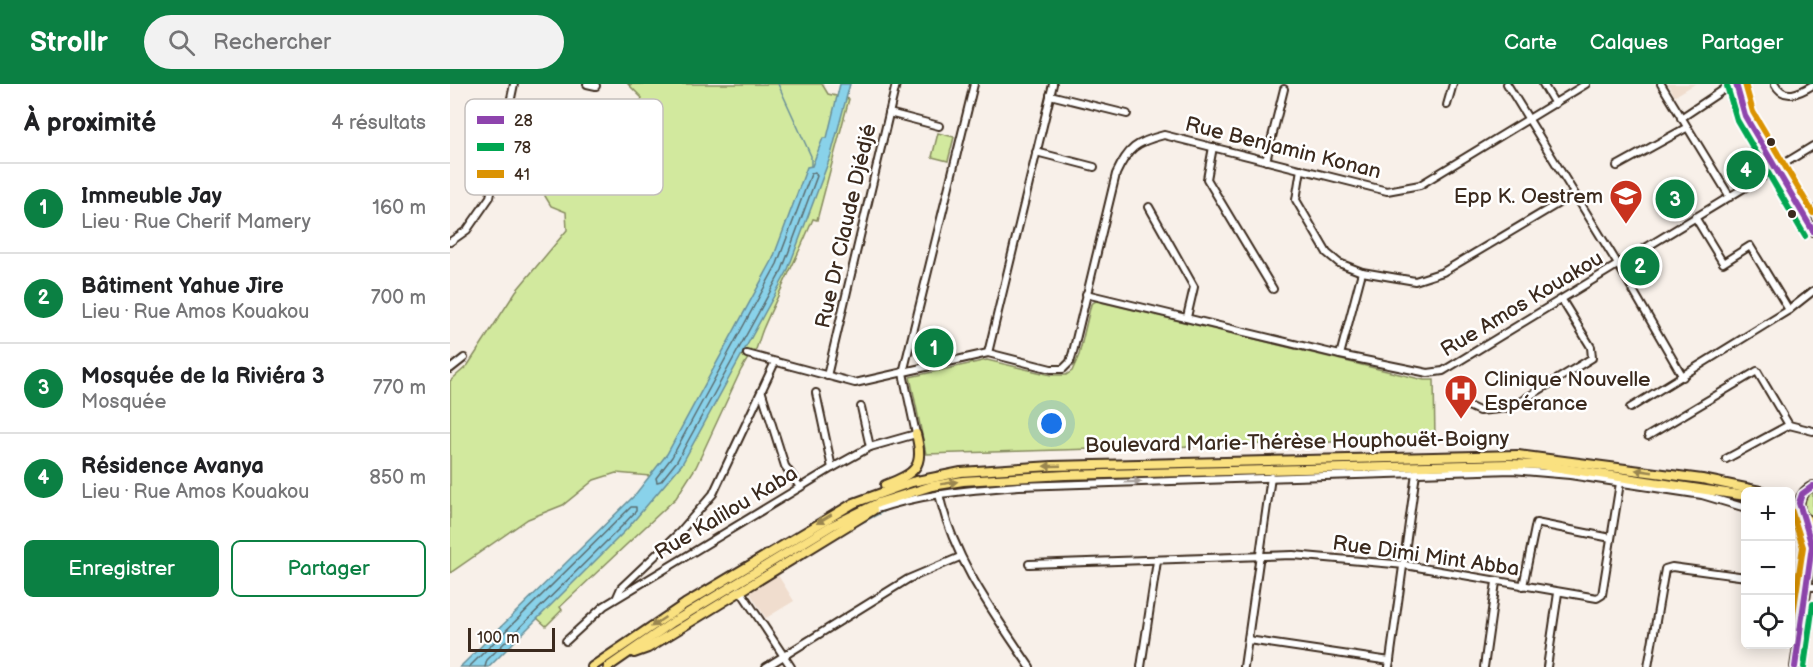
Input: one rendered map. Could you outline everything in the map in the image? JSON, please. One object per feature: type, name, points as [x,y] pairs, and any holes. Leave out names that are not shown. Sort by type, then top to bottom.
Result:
[{"type":"main road","points":[[1734,84],[1745,116],[1813,231]]},
{"type":"main road","points":[[854,503],[865,494],[914,471],[920,454],[916,434]]},
{"type":"main road","name":"Boulevard Marie-Thérèse Houphouët-Boigny","points":[[592,667],[686,604],[854,503],[932,477],[1010,468],[1483,455],[1550,458],[1702,479],[1741,487]]},
{"type":"main road","name":"Boulevard Marie-Thérèse Houphouët-Boigny","points":[[608,667],[673,622],[847,517],[914,490],[963,481],[1065,475],[1468,464],[1540,465],[1741,495]]},
{"type":"main road","points":[[1795,667],[1810,586],[1813,545],[1799,503],[1802,494],[1813,486]]},
{"type":"main road","points":[[1795,494],[1802,494]]},
{"type":"main road","points":[[622,658],[648,648],[873,510]]},
{"type":"main road","points":[[1795,511],[1813,523]]},
{"type":"street","points":[[511,99],[514,84]]},
{"type":"street","points":[[587,84],[596,86]]},
{"type":"street","name":"Rue Dr Claude Djédjé","points":[[827,376],[896,84]]},
{"type":"street","points":[[916,434],[903,373],[974,84]]},
{"type":"street","points":[[747,354],[855,383],[988,352],[1053,84]]},
{"type":"street","points":[[1447,105],[1453,84]]},
{"type":"street","points":[[1507,84],[1619,266],[1683,377]]},
{"type":"street","points":[[1543,84],[1555,104]]},
{"type":"street","name":"Rue Benjamin Konan","points":[[988,352],[1051,369],[1065,368],[1072,352],[1116,174],[1124,156],[1138,144],[1164,135],[1387,191],[1406,189],[1420,185],[1529,121],[1586,84]]},
{"type":"street","points":[[1661,84],[1730,197]]},
{"type":"street","points":[[1681,118],[1734,84]]},
{"type":"street","points":[[1775,84],[1782,93],[1791,95],[1813,85]]},
{"type":"street","points":[[1266,161],[1284,89]]},
{"type":"street","points":[[1050,94],[1127,114]]},
{"type":"street","points":[[889,113],[939,126]]},
{"type":"street","points":[[1617,166],[1686,128]]},
{"type":"street","name":"Rue Amos Kouakou","points":[[1086,294],[1340,355],[1428,373],[1443,371],[1813,146]]},
{"type":"street","points":[[1213,147],[1207,179],[1273,289]]},
{"type":"street","points":[[1036,152],[1094,167]]},
{"type":"street","points":[[1301,169],[1296,194],[1298,206],[1327,253],[1339,263],[1362,272],[1398,280],[1415,281],[1430,278],[1574,194]]},
{"type":"street","points":[[450,242],[467,230],[490,195]]},
{"type":"street","points":[[1149,207],[1194,287],[1187,317]]},
{"type":"street","points":[[1804,215],[1813,209]]},
{"type":"street","points":[[1695,217],[1723,263],[1750,246],[1789,310]]},
{"type":"street","points":[[1340,355],[1362,272]]},
{"type":"street","points":[[1630,408],[1789,310],[1813,291]]},
{"type":"street","points":[[1464,404],[1479,411],[1510,408],[1592,358],[1591,347],[1562,300]]},
{"type":"street","points":[[450,369],[464,358]]},
{"type":"street","points":[[617,598],[621,588],[704,507],[721,481],[776,362]]},
{"type":"street","points":[[1648,436],[1757,371],[1789,425]]},
{"type":"street","points":[[762,393],[785,466],[800,487]]},
{"type":"street","points":[[816,393],[832,468]]},
{"type":"street","points":[[861,407],[870,447]]},
{"type":"street","points":[[1726,459],[1789,425],[1813,431]]},
{"type":"street","name":"Rue Kalilou Kaba","points":[[566,641],[593,615],[617,598],[832,468],[870,447],[916,434]]},
{"type":"street","points":[[847,517],[939,494],[1019,486],[1271,477],[1416,475],[1512,470],[1702,495],[1741,507]]},
{"type":"street","points":[[1248,640],[1390,664],[1416,475]]},
{"type":"street","points":[[1244,667],[1271,477]]},
{"type":"street","name":"Rue Dimi Mint Abba","points":[[1029,564],[1293,555],[1405,565],[1558,593],[1600,598],[1620,486]]},
{"type":"street","points":[[939,494],[944,517],[960,558],[1030,667]]},
{"type":"street","points":[[1795,523],[1803,516]]},
{"type":"street","points":[[1523,586],[1536,523],[1611,538]]},
{"type":"street","points":[[766,667],[908,579],[960,558]]},
{"type":"street","points":[[1141,667],[1157,561]]},
{"type":"street","points":[[1648,667],[1665,568],[1741,576]]},
{"type":"street","points":[[1484,667],[1496,582]]},
{"type":"street","points":[[1795,584],[1810,586]]},
{"type":"street","points":[[740,590],[791,667]]},
{"type":"street","points":[[1547,667],[1558,593]]},
{"type":"shaded area","points":[[1668,84],[1695,84],[1675,96]]},
{"type":"shaded area","points":[[776,572],[794,601],[766,618],[748,590]]},
{"type":"green space","points":[[628,84],[822,84],[828,94],[849,99],[817,220],[813,219],[763,329],[752,359],[748,358],[741,370],[696,467],[676,498],[560,607],[562,610],[546,626],[529,611],[662,477],[616,473],[594,480],[563,505],[528,519],[450,573],[450,381],[468,365],[516,291],[567,230],[566,212],[551,206],[545,195],[663,195],[663,99],[642,98]]},
{"type":"green space","points":[[938,133],[954,137],[948,161],[932,157]]},
{"type":"green space","points":[[1096,301],[1424,380],[1434,380],[1435,439],[926,454],[910,377],[987,360],[1051,375],[1066,375],[1072,371],[1079,355],[1091,304]]},
{"type":"green space","points":[[1813,489],[1813,520],[1802,508],[1803,498]]},
{"type":"water","points":[[840,84],[850,84],[831,155],[787,272],[682,464],[626,530],[489,667],[460,667],[634,496],[667,454],[772,261],[807,167],[812,166],[823,138],[827,138]]},
{"type":"waterway","points":[[778,84],[811,156],[811,166]]},
{"type":"waterway","points":[[846,531],[890,508]]},
{"type":"transit line","name":"28","points":[[1736,84],[1745,116],[1813,231]]},
{"type":"transit line","name":"41","points":[[1745,84],[1753,112],[1813,213]]},
{"type":"transit line","name":"78","points":[[1727,86],[1737,120],[1805,236]]},
{"type":"transit line","name":"28","points":[[1795,667],[1812,546],[1799,503],[1802,494],[1813,486]]},
{"type":"transit line","name":"41","points":[[1795,522],[1803,547],[1795,601]]},
{"type":"transit line","name":"78","points":[[1804,667],[1813,604]]},
{"type":"place","name":"Résidence Avanya","points":[[1746,170]]},
{"type":"place","name":"Mosquée de la Riviéra 3","points":[[1675,199]]},
{"type":"place","name":"Epp K. Oestrem","points":[[1626,225]]},
{"type":"place","name":"Bâtiment Yahue Jire","points":[[1640,266]]},
{"type":"place","name":"Immeuble Jay","points":[[934,348]]},
{"type":"place","name":"Clinique Nouvelle Espérance","points":[[1461,420]]}]
